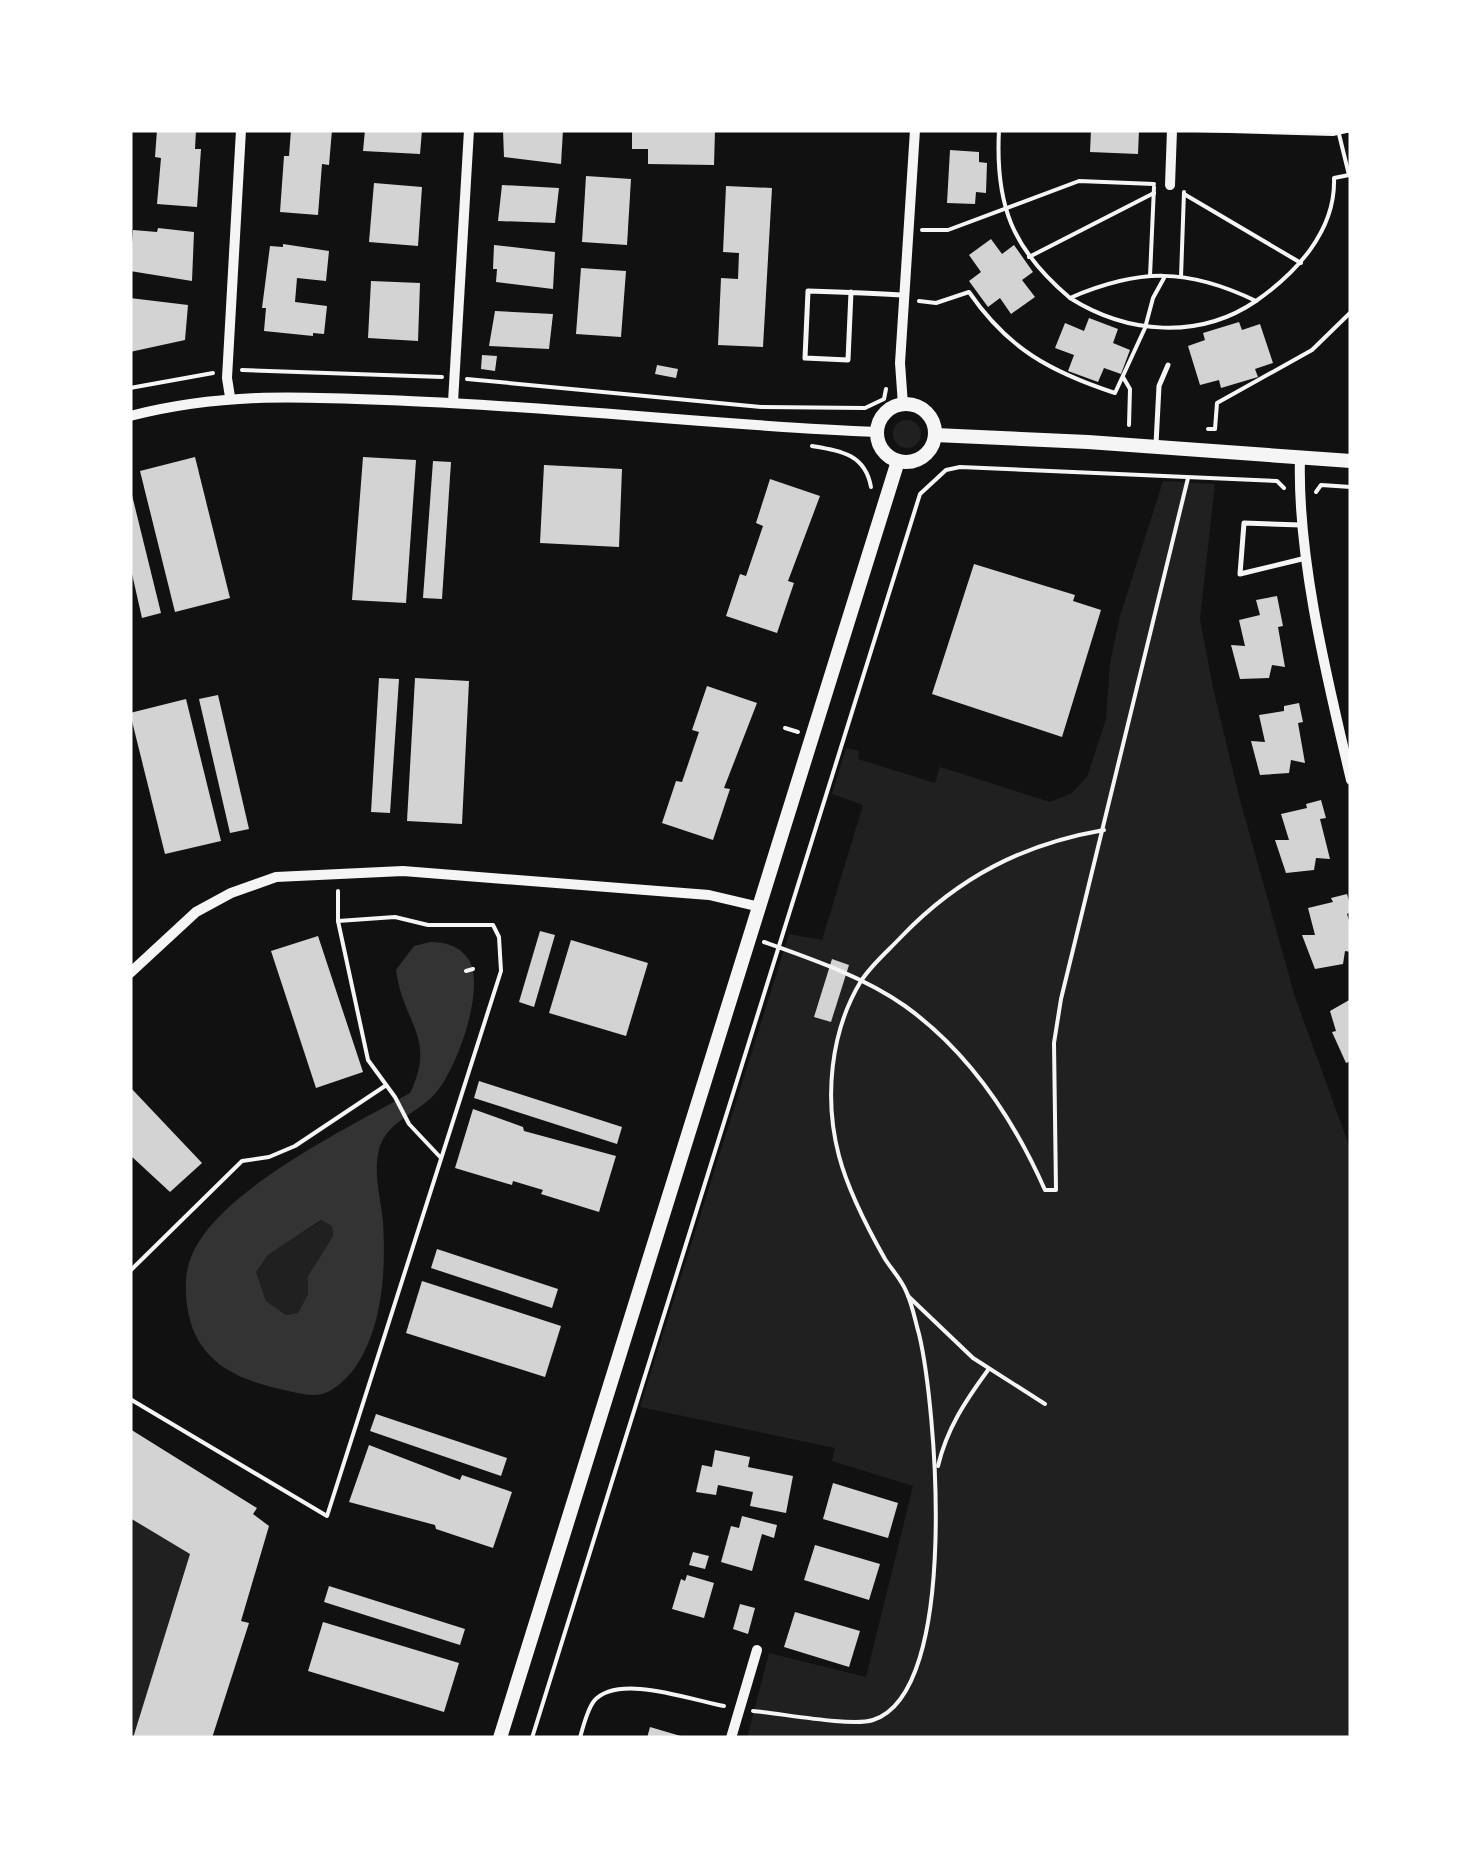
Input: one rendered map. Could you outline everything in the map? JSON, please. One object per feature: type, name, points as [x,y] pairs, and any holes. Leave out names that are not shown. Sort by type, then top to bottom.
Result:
[{"type":"street","points":[[230,397],[228,371],[242,130]]},
{"type":"street","points":[[452,402],[470,130]]},
{"type":"street","points":[[903,405],[900,384],[914,130]]},
{"type":"street","points":[[1170,185],[1172,130]]},
{"type":"street","points":[[130,416],[230,397],[452,402],[877,432]]},
{"type":"street","points":[[903,405],[922,410],[934,425],[935,435],[916,461],[898,461],[883,450],[877,432],[888,411],[903,405]]},
{"type":"street","points":[[935,435],[1351,460]]},
{"type":"street","points":[[1300,458],[1301,524],[1334,710],[1351,780]]},
{"type":"street","points":[[500,1738],[898,461]]},
{"type":"street","points":[[130,973],[196,912],[276,877],[403,871],[708,895],[760,907]]},
{"type":"street","points":[[731,1738],[757,1650]]},
{"type":"lane","points":[[851,292],[848,360],[806,358],[808,291],[851,292],[904,298]]},
{"type":"lane","points":[[1156,448],[1158,386],[1168,365]]},
{"type":"lane","points":[[1301,524],[1244,524],[1240,574],[1307,558]]},
{"type":"path","points":[[999,130],[997,175],[1004,210],[1041,274],[1088,310],[1162,330],[1236,315],[1301,263],[1326,220],[1334,178],[1349,174],[1339,131]]},
{"type":"path","points":[[1195,130],[1350,130]]},
{"type":"path","points":[[922,230],[948,230],[1079,181],[1154,184],[1150,276]]},
{"type":"path","points":[[1170,185],[1184,186],[1181,277]]},
{"type":"path","points":[[1029,257],[1154,192]]},
{"type":"path","points":[[1184,194],[1301,263]]},
{"type":"path","points":[[904,298],[936,302],[969,292],[985,316],[1012,342],[1066,377],[1116,394],[1165,276]]},
{"type":"path","points":[[1070,298],[1110,281],[1165,276],[1219,284],[1256,302]]},
{"type":"path","points":[[1208,429],[1215,430],[1217,403],[1312,350],[1351,312]]},
{"type":"path","points":[[130,388],[228,371],[312,371],[453,378],[761,407],[864,408],[884,398],[887,384]]},
{"type":"path","points":[[1123,377],[1130,389],[1129,425]]},
{"type":"path","points":[[810,446],[840,451],[863,464],[871,497]]},
{"type":"path","points":[[532,1738],[920,494],[946,470],[960,468],[1277,481],[1285,488],[1286,498]]},
{"type":"path","points":[[750,937],[862,980],[905,1006],[966,1062],[1003,1111],[1045,1190],[1056,1190],[1054,1043],[1075,930],[1104,830],[1191,477]]},
{"type":"path","points":[[1315,498],[1321,486],[1351,487]]},
{"type":"path","points":[[1045,1404],[988,1370],[908,1296],[884,1258],[840,1160],[832,1125],[836,1044],[862,980],[923,914],[959,885],[1038,845],[1104,830]]},
{"type":"path","points":[[338,872],[338,921],[368,1060],[409,1124],[441,1158]]},
{"type":"path","points":[[130,1399],[328,1516],[501,971],[499,936],[493,925],[428,925],[395,917],[338,921]]},
{"type":"path","points":[[130,1270],[242,1161],[295,1146],[385,1086]]},
{"type":"path","points":[[580,1738],[594,1702],[612,1689],[636,1688],[740,1710],[871,1721],[890,1711],[908,1688],[921,1657],[928,1625],[937,1470],[931,1397],[908,1296]]},
{"type":"path","points":[[937,1470],[943,1444],[958,1413],[988,1370]]},
{"type":"shaded area","points":[[907,420],[917,424],[921,434],[917,444],[907,448],[897,444],[893,434],[897,424]]},
{"type":"shaded area","points":[[1163,481],[1215,484],[1200,619],[1213,688],[1295,997],[1351,1151],[1351,1738],[747,1738],[769,1653],[866,1677],[913,1486],[832,1461],[835,1448],[640,1407],[789,934],[822,940],[863,805],[832,794],[846,748],[859,751],[858,759],[935,783],[940,767],[1050,802],[1072,793],[1087,777],[1106,719],[1110,663],[1120,616]]},
{"type":"shaded area","points":[[436,942],[461,951],[469,960],[474,990],[466,1030],[443,1084],[393,1127],[381,1143],[377,1171],[384,1259],[371,1336],[351,1372],[325,1393],[302,1394],[246,1379],[218,1363],[198,1339],[186,1299],[190,1260],[204,1235],[254,1187],[319,1143],[410,1093],[420,1058],[419,1044],[396,970],[414,946]],"holes":[[[321,1220],[332,1226],[333,1236],[308,1276],[308,1294],[298,1313],[286,1315],[266,1301],[256,1272],[268,1255]]]},
{"type":"shaded area","points":[[322,1220],[332,1225],[333,1236],[308,1276],[308,1294],[298,1313],[286,1315],[266,1301],[256,1272],[268,1255]]},
{"type":"shaded area","points":[[130,1518],[190,1554],[133,1738],[130,1738]]},
{"type":"building","points":[[157,130],[196,130],[195,149],[201,149],[197,207],[157,204],[161,158],[155,157]]},
{"type":"building","points":[[291,130],[332,130],[329,165],[322,164],[318,215],[280,212],[284,156],[289,156]]},
{"type":"building","points":[[365,130],[422,130],[420,154],[363,151]]},
{"type":"building","points":[[503,130],[563,130],[561,164],[504,157]]},
{"type":"building","points":[[632,130],[715,130],[714,165],[648,164],[648,149],[632,149]]},
{"type":"building","points":[[1091,130],[1139,130],[1138,154],[1090,152]]},
{"type":"building","points":[[950,150],[979,152],[979,162],[987,163],[986,193],[976,192],[975,204],[947,203]]},
{"type":"building","points":[[586,176],[631,179],[627,245],[582,242]]},
{"type":"building","points":[[374,183],[422,187],[418,246],[369,242]]},
{"type":"building","points":[[502,185],[559,188],[555,223],[498,221]]},
{"type":"building","points":[[726,186],[772,188],[763,347],[718,345],[721,278],[738,279],[739,253],[723,252]]},
{"type":"building","points":[[158,228],[194,232],[192,281],[130,271],[133,230],[157,232]]},
{"type":"building","points":[[991,239],[1002,254],[1014,245],[1033,272],[1022,280],[1035,297],[1011,314],[1000,298],[988,307],[969,281],[981,272],[969,255]]},
{"type":"building","points":[[283,244],[329,251],[326,281],[297,278],[295,302],[327,306],[324,334],[264,331],[266,308],[262,308],[270,246]]},
{"type":"building","points":[[494,245],[555,252],[553,289],[496,282]]},
{"type":"building","points":[[581,268],[626,271],[621,337],[576,334]]},
{"type":"building","points":[[371,281],[420,283],[418,341],[368,338]]},
{"type":"building","points":[[130,298],[188,305],[185,340],[130,352]]},
{"type":"building","points":[[495,311],[553,314],[549,349],[489,346]]},
{"type":"building","points":[[1089,318],[1118,329],[1113,343],[1130,350],[1121,374],[1104,368],[1098,382],[1068,371],[1074,355],[1055,348],[1065,323],[1084,331]]},
{"type":"building","points":[[1239,322],[1242,330],[1260,324],[1273,363],[1255,369],[1258,377],[1221,388],[1219,380],[1200,385],[1188,346],[1205,340],[1203,333]]},
{"type":"building","points":[[482,355],[497,356],[495,371],[481,369]]},
{"type":"building","points":[[657,365],[678,369],[676,378],[655,374]]},
{"type":"building","points":[[195,457],[230,598],[175,612],[140,471]]},
{"type":"building","points":[[363,457],[416,460],[406,603],[352,600]]},
{"type":"building","points":[[433,461],[451,462],[442,599],[423,598]]},
{"type":"building","points":[[544,465],[622,469],[619,547],[540,543]]},
{"type":"building","points":[[770,479],[820,496],[788,581],[794,583],[777,633],[726,616],[740,574],[746,576],[763,526],[756,523]]},
{"type":"building","points":[[130,487],[161,613],[142,618],[130,565]]},
{"type":"building","points":[[974,564],[1075,595],[1073,601],[1101,610],[1062,737],[932,694]]},
{"type":"building","points":[[1277,596],[1285,667],[1272,665],[1269,678],[1240,679],[1231,645],[1245,646],[1239,620],[1260,615],[1256,600]]},
{"type":"building","points":[[379,678],[399,679],[390,813],[371,812]]},
{"type":"building","points":[[415,678],[469,681],[462,824],[407,821]]},
{"type":"building","points":[[707,686],[757,703],[724,788],[730,789],[713,840],[662,823],[676,781],[682,782],[699,732],[692,730]]},
{"type":"building","points":[[218,695],[249,829],[230,833],[199,699]]},
{"type":"building","points":[[186,699],[221,841],[165,854],[130,713]]},
{"type":"building","points":[[1299,703],[1305,763],[1291,760],[1289,773],[1260,775],[1251,741],[1265,742],[1259,715],[1284,711],[1284,706]]},
{"type":"building","points":[[1321,800],[1326,818],[1320,819],[1330,859],[1316,858],[1314,870],[1286,873],[1275,840],[1289,840],[1281,814]]},
{"type":"building","points":[[1347,894],[1351,908],[1347,914],[1351,952],[1345,951],[1343,964],[1315,969],[1302,935],[1315,935],[1308,908]]},
{"type":"building","points":[[540,931],[555,935],[534,1007],[519,1002]]},
{"type":"building","points":[[318,936],[363,1072],[316,1088],[271,951]]},
{"type":"building","points":[[571,940],[648,963],[626,1036],[549,1013]]},
{"type":"building","points":[[832,959],[849,965],[831,1022],[814,1017]]},
{"type":"building","points":[[1351,999],[1351,1061],[1346,1063],[1332,1032],[1336,1031],[1330,1011]]},
{"type":"building","points":[[479,1081],[622,1127],[617,1144],[474,1098]]},
{"type":"building","points":[[130,1087],[202,1163],[170,1192],[130,1155]]},
{"type":"building","points":[[473,1109],[523,1127],[524,1131],[616,1156],[599,1212],[541,1194],[543,1190],[455,1168]]},
{"type":"building","points":[[437,1249],[558,1289],[552,1308],[431,1268]]},
{"type":"building","points":[[422,1281],[561,1326],[545,1377],[406,1333]]},
{"type":"building","points":[[376,1414],[507,1458],[501,1476],[370,1431]]},
{"type":"building","points":[[130,1429],[257,1508],[253,1514],[269,1526],[241,1621],[249,1623],[212,1738],[133,1738],[190,1554],[130,1518]]},
{"type":"building","points":[[369,1445],[460,1480],[462,1475],[512,1492],[493,1548],[436,1529],[435,1525],[349,1502]]},
{"type":"building","points":[[715,1450],[750,1457],[748,1467],[793,1476],[786,1513],[750,1506],[753,1492],[718,1485],[716,1495],[696,1492],[702,1465],[712,1467]]},
{"type":"building","points":[[833,1483],[898,1503],[888,1538],[823,1519]]},
{"type":"building","points":[[742,1516],[777,1525],[774,1538],[762,1534],[752,1571],[721,1562],[731,1526],[739,1528]]},
{"type":"building","points":[[815,1545],[880,1564],[869,1600],[804,1580]]},
{"type":"building","points":[[693,1552],[709,1556],[705,1569],[689,1565]]},
{"type":"building","points":[[687,1575],[714,1583],[704,1618],[672,1609],[681,1579],[685,1581]]},
{"type":"building","points":[[329,1586],[465,1629],[460,1645],[324,1602]]},
{"type":"building","points":[[740,1604],[755,1608],[748,1634],[733,1629]]},
{"type":"building","points":[[795,1612],[860,1631],[849,1667],[784,1647]]},
{"type":"building","points":[[323,1622],[459,1663],[444,1712],[308,1671]]},
{"type":"building","points":[[650,1727],[684,1737],[684,1738],[647,1738]]}]
